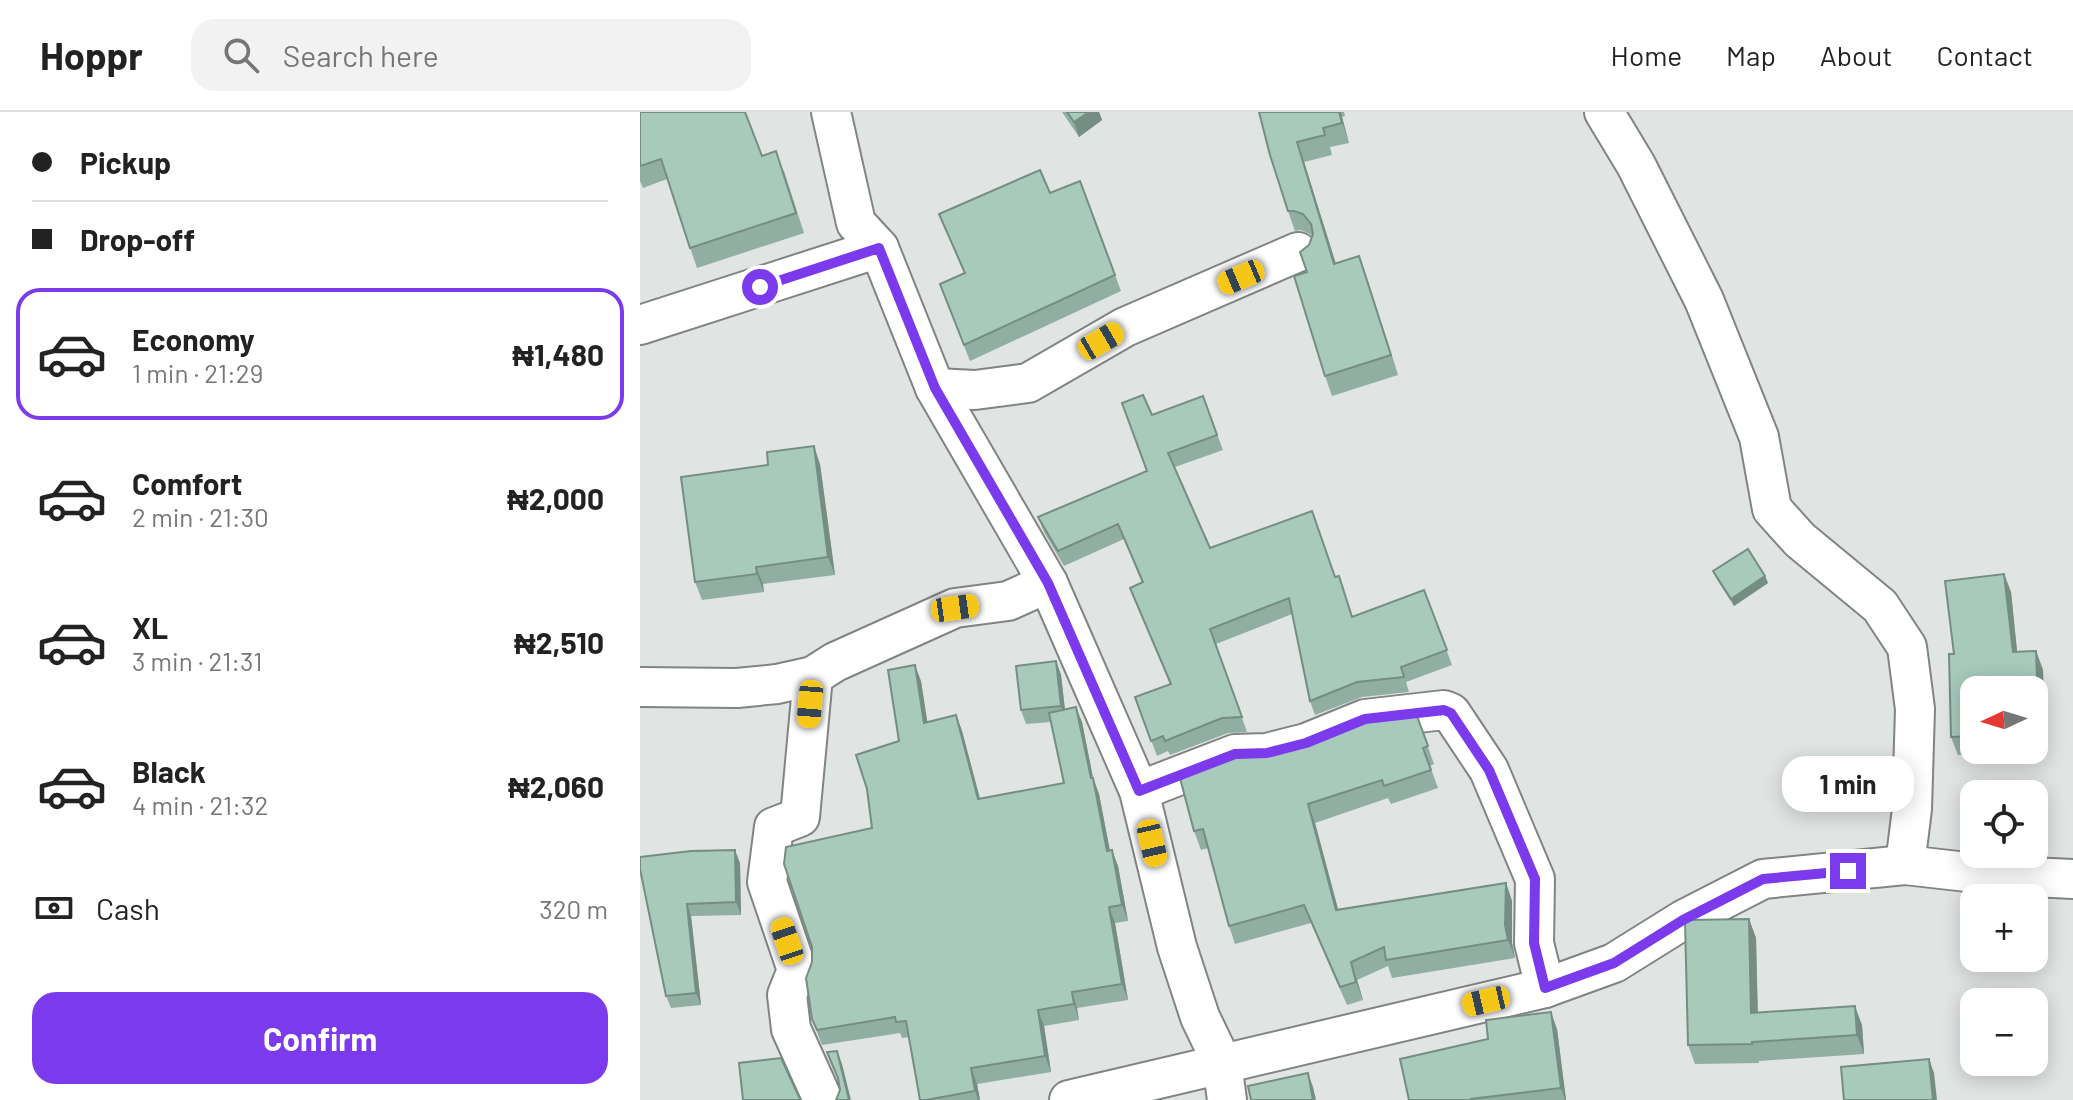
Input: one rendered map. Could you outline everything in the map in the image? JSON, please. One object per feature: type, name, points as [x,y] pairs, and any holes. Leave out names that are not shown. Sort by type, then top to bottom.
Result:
[{"type":"street","points":[[831,112],[856,223],[879,248],[935,388],[1048,583],[1139,791],[1177,947],[1224,1082]]},
{"type":"street","points":[[1604,112],[1636,165],[1704,300],[1759,437],[1772,509],[1800,540],[1880,606],[1907,647],[1915,709],[1912,809],[1905,865]]},
{"type":"street","points":[[640,325],[879,248]]},
{"type":"street","points":[[935,388],[975,390],[1028,383],[1125,327],[1298,252]]},
{"type":"street","points":[[640,687],[737,688],[813,676],[835,662],[955,608],[1008,601],[1048,583]]},
{"type":"street","points":[[813,676],[800,817],[774,827],[767,882],[797,970],[787,995],[791,1029],[823,1100]]},
{"type":"street","points":[[1139,791],[1235,754],[1267,753],[1306,743],[1365,719],[1444,710],[1451,713],[1489,770],[1535,879],[1534,943],[1545,988]]},
{"type":"street","points":[[1069,1100],[1224,1082],[1545,988],[1614,963],[1683,920],[1763,879],[1905,865],[1994,875],[2073,879]]},
{"type":"building","points":[[640,112],[745,112],[762,156],[776,151],[796,213],[690,248],[661,159],[640,166]]},
{"type":"building","points":[[1067,112],[1089,112],[1074,122]]},
{"type":"building","points":[[1259,112],[1339,112],[1342,123],[1323,128],[1325,135],[1297,142],[1334,264],[1359,256],[1391,355],[1325,376],[1294,276],[1307,272],[1300,252],[1309,245],[1313,234],[1311,224],[1303,214],[1288,211]]},
{"type":"building","points":[[1040,170],[1050,193],[1080,181],[1115,275],[964,345],[940,284],[965,273],[939,214]]},
{"type":"building","points":[[1143,395],[1152,415],[1203,396],[1217,435],[1168,453],[1210,548],[1312,511],[1352,617],[1424,590],[1447,650],[1401,667],[1404,677],[1357,682],[1310,701],[1289,598],[1210,629],[1242,717],[1222,718],[1165,741],[1163,736],[1151,741],[1135,697],[1171,684],[1130,588],[1143,582],[1118,524],[1058,551],[1038,517],[1147,471],[1122,403]]},
{"type":"building","points":[[814,446],[828,557],[756,567],[757,574],[695,582],[681,477],[768,465],[767,452]]},
{"type":"building","points":[[1748,549],[1765,576],[1731,599],[1713,571]]},
{"type":"building","points":[[2004,574],[2013,652],[2036,651],[2037,676],[1960,676],[1960,737],[1951,737],[1949,654],[1954,654],[1945,581]]},
{"type":"building","points":[[1056,661],[1061,706],[1021,710],[1016,666]]},
{"type":"building","points":[[915,665],[924,723],[956,715],[978,799],[1064,783],[1049,713],[1076,707],[1107,851],[1112,850],[1122,905],[1109,907],[1122,984],[1072,992],[1074,1004],[1038,1010],[1045,1056],[971,1068],[975,1091],[926,1100],[920,1100],[906,1021],[896,1022],[895,1017],[817,1030],[812,1019],[806,978],[812,962],[812,947],[784,864],[786,847],[872,828],[867,789],[856,755],[899,741],[888,670]]},
{"type":"building","points":[[1417,716],[1428,746],[1423,748],[1431,770],[1384,786],[1382,780],[1308,804],[1336,910],[1506,883],[1505,925],[1508,940],[1386,960],[1384,947],[1351,962],[1356,982],[1340,987],[1304,905],[1229,926],[1203,829],[1194,831],[1180,778],[1233,758],[1266,756],[1305,746],[1364,722]]},
{"type":"building","points":[[735,850],[736,902],[687,904],[696,993],[666,996],[640,857]]},
{"type":"building","points":[[1749,919],[1751,1013],[1855,1006],[1857,1035],[1752,1044],[1688,1045],[1685,921]]},
{"type":"building","points":[[1551,1012],[1561,1088],[1471,1100],[1409,1100],[1400,1059],[1488,1039],[1486,1020]]},
{"type":"building","points":[[837,1051],[849,1100],[836,1100],[840,1090],[838,1078],[827,1052]]},
{"type":"building","points":[[781,1058],[801,1100],[743,1100],[739,1063]]},
{"type":"building","points":[[1929,1059],[1933,1100],[1844,1100],[1841,1067]]},
{"type":"building","points":[[1308,1073],[1313,1100],[1251,1100],[1248,1086]]},
{"type":"route","points":[[760,287],[879,248],[935,388],[1048,583],[1139,791],[1235,754],[1267,753],[1306,743],[1365,719],[1444,710],[1451,713],[1489,770],[1535,879],[1534,943],[1545,988],[1614,963],[1683,920],[1763,879],[1848,871]]}]
